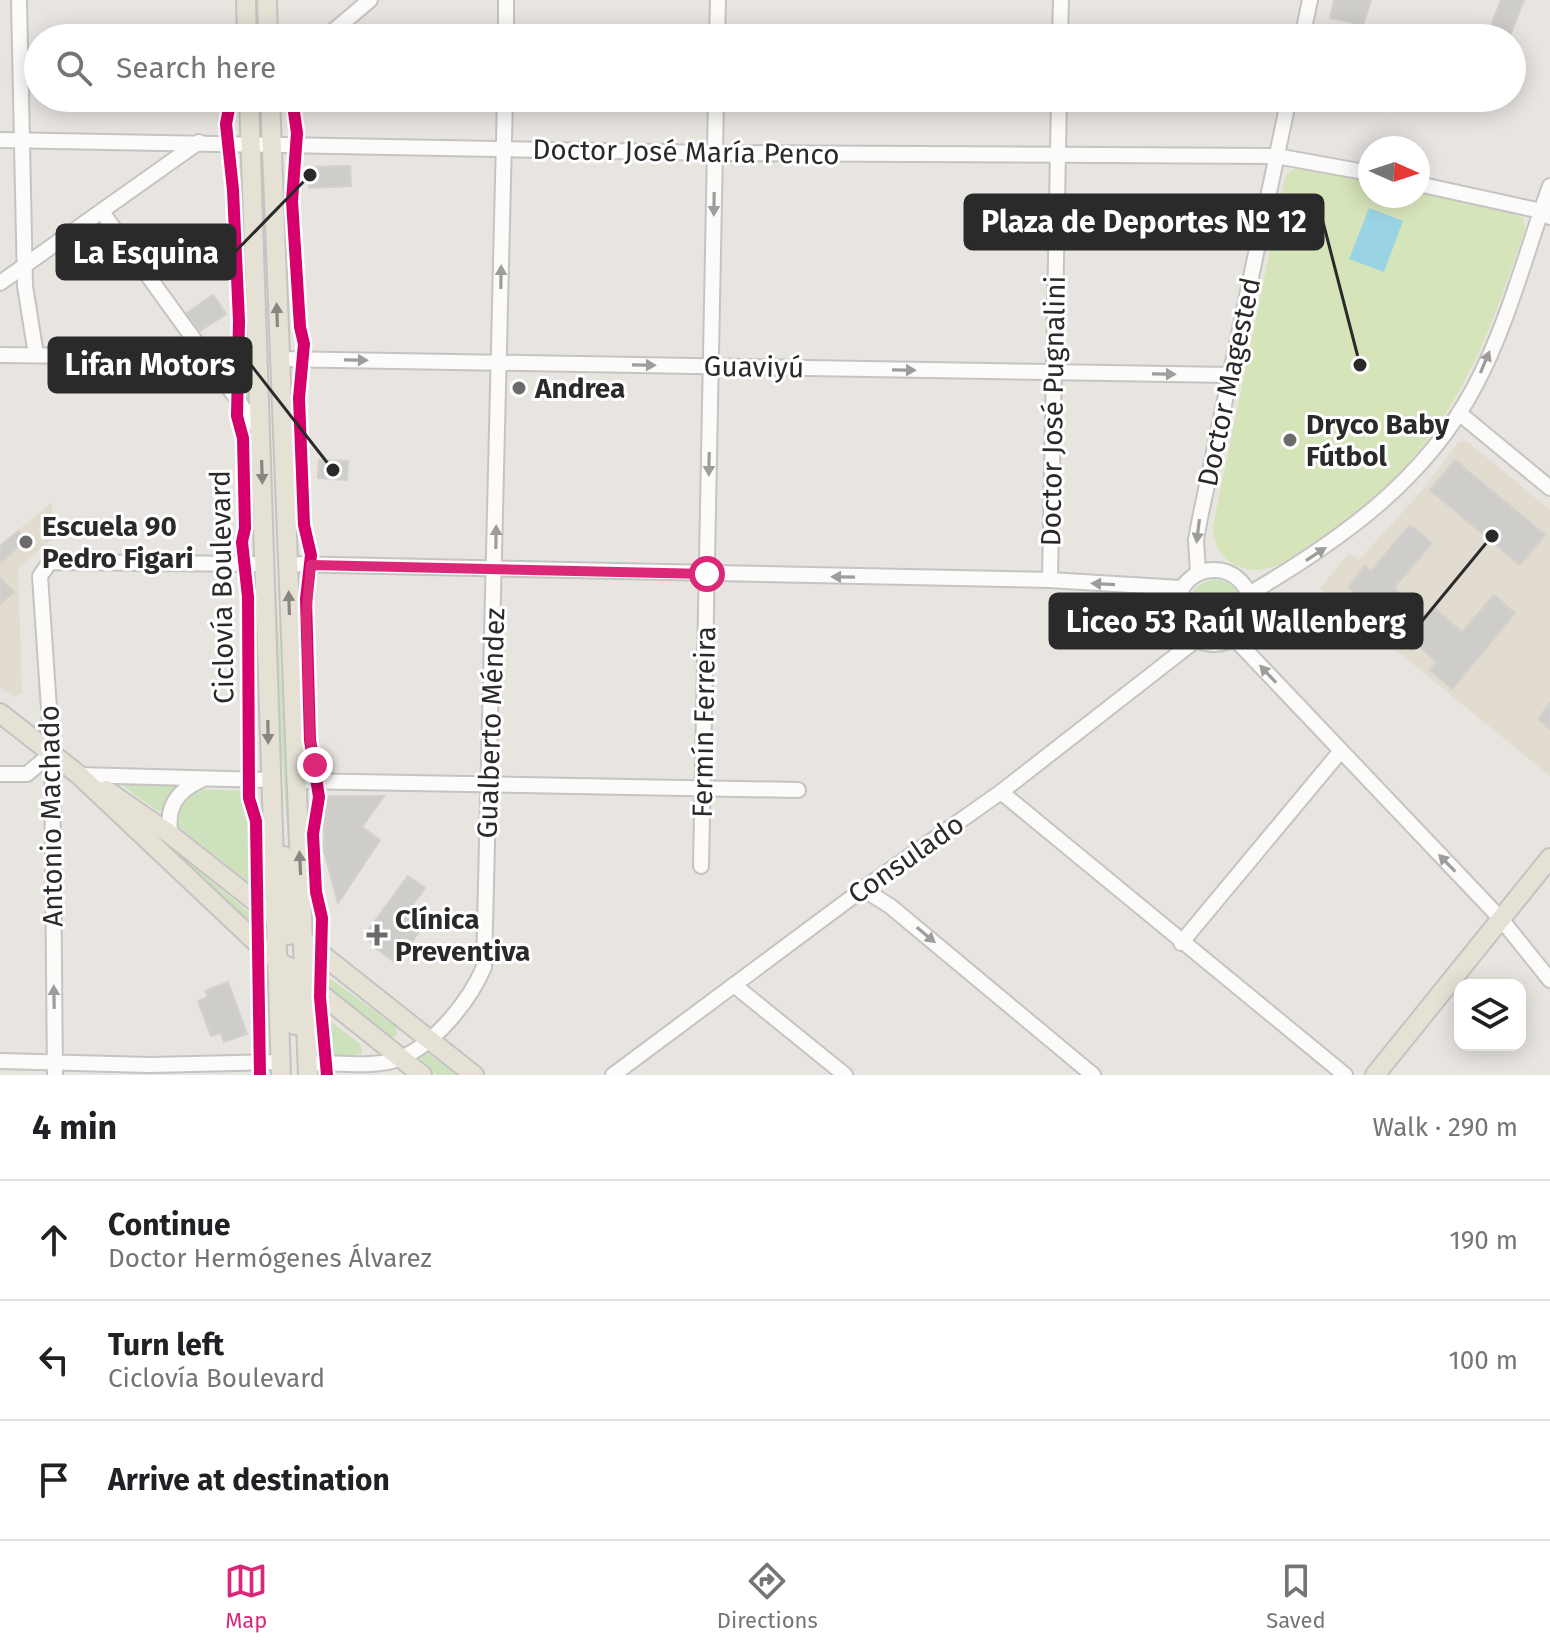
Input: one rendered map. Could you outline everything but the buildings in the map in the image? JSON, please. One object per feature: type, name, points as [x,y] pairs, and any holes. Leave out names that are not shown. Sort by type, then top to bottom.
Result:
[{"type":"main road","points":[[246,0],[247,24]]},
{"type":"main road","points":[[267,0],[268,24]]},
{"type":"main road","points":[[250,112],[269,780],[282,815],[281,1068]]},
{"type":"main road","points":[[270,112],[278,359],[306,985],[306,1071]]},
{"type":"main road","points":[[0,713],[79,775],[306,985],[422,1075]]},
{"type":"main road","points":[[79,775],[171,835],[474,1075]]},
{"type":"main road","points":[[1375,1075],[1550,858]]},
{"type":"main road","points":[[281,922],[306,985]]},
{"type":"main road","points":[[283,965],[306,1071]]},
{"type":"street","points":[[19,0],[27,308],[36,355]]},
{"type":"street","points":[[342,24],[370,0]]},
{"type":"street","points":[[506,0],[506,24]]},
{"type":"street","points":[[717,24],[718,0]]},
{"type":"street","points":[[1060,24],[1061,0]]},
{"type":"street","points":[[1305,24],[1310,0]]},
{"type":"street","name":"Gualberto Méndez","points":[[400,1059],[428,1040],[478,981],[484,967],[505,112]]},
{"type":"street","name":"Fermín Ferreira","points":[[701,866],[716,112]]},
{"type":"street","name":"Doctor José Pugnalini","points":[[1050,580],[1059,112]]},
{"type":"street","name":"Doctor Magested","points":[[1198,572],[1196,540],[1200,518],[1286,112]]},
{"type":"street","name":"Doctor José María Penco","points":[[0,140],[251,142],[715,153],[1276,156],[1358,171]]},
{"type":"street","points":[[0,283],[200,142]]},
{"type":"street","points":[[1249,594],[1336,540],[1365,518],[1437,445],[1459,413],[1497,334],[1545,214],[1550,186]]},
{"type":"street","points":[[1430,187],[1545,214]]},
{"type":"street","points":[[102,212],[204,358],[261,432]]},
{"type":"street","points":[[0,355],[258,358]]},
{"type":"street","name":"Guaviyú","points":[[278,359],[1230,375]]},
{"type":"street","points":[[1459,413],[1550,488]]},
{"type":"street","name":"Antonio Machado","points":[[55,1068],[52,753],[40,576],[50,562],[265,564]]},
{"type":"street","points":[[287,564],[1050,580],[1181,588]]},
{"type":"street","points":[[1224,570],[1240,579],[1249,594],[1248,622],[1234,638],[1212,644],[1196,640],[1179,621],[1176,604],[1181,588],[1198,572],[1224,570]]},
{"type":"street","points":[[1234,638],[1501,919],[1550,980]]},
{"type":"street","name":"Consulado","points":[[613,1075],[863,889],[1001,792],[1196,640]]},
{"type":"street","points":[[1181,943],[1340,752]]},
{"type":"street","points":[[0,774],[27,774],[52,753]]},
{"type":"street","points":[[79,775],[269,780]]},
{"type":"street","points":[[171,835],[168,824],[174,800],[187,787],[205,778]]},
{"type":"street","points":[[296,781],[798,790]]},
{"type":"street","points":[[1001,792],[1345,1075]]},
{"type":"street","points":[[863,889],[890,906],[1093,1075]]},
{"type":"street","points":[[734,985],[845,1075]]},
{"type":"street","points":[[306,1071],[400,1059]]},
{"type":"street","points":[[0,1061],[55,1068],[150,1065],[281,1068]]},
{"type":"shaded area","points":[[1467,441],[1550,510],[1550,776],[1320,588],[1349,553],[1359,560],[1425,487],[1458,442]]},
{"type":"shaded area","points":[[52,502],[53,538],[18,568],[22,692],[13,697],[0,687],[0,546]]},
{"type":"green space","points":[[261,153],[276,580],[293,912],[278,701]]},
{"type":"green space","points":[[1299,166],[1358,178],[1358,208],[1430,208],[1430,195],[1509,212],[1523,218],[1525,229],[1474,363],[1429,438],[1366,505],[1298,555],[1278,565],[1257,570],[1239,567],[1222,554],[1215,541],[1213,526],[1288,173]]},
{"type":"green space","points":[[236,365],[245,365],[249,372],[250,403],[230,379],[230,370]]},
{"type":"green space","points":[[1215,580],[1234,588],[1242,607],[1234,626],[1215,634],[1196,626],[1188,607],[1196,588]]},
{"type":"green space","points":[[123,781],[177,784],[160,813],[123,786]]},
{"type":"green space","points":[[198,789],[244,791],[259,805],[263,878],[260,886],[252,885],[178,826],[181,798]]},
{"type":"green space","points":[[144,825],[259,921],[259,928],[245,919]]},
{"type":"green space","points":[[327,980],[332,980],[396,1027],[397,1035],[390,1039],[323,985]]},
{"type":"green space","points":[[320,1019],[329,1020],[360,1044],[362,1053],[343,1056],[326,1050],[317,1038]]},
{"type":"green space","points":[[427,1053],[457,1075],[437,1075],[421,1063],[420,1055]]},
{"type":"water","points":[[1369,208],[1403,221],[1384,272],[1349,259]]},
{"type":"cycle path","name":"Ciclovía Boulevard","points":[[228,112],[226,124],[233,190],[239,321],[237,416],[243,438],[245,528],[242,542],[248,597],[249,798],[256,821],[260,1075]]},
{"type":"cycle path","points":[[294,112],[297,133],[292,201],[300,327],[304,344],[299,398],[304,525],[311,555],[306,599],[310,740],[319,797],[313,834],[316,892],[322,918],[320,997],[327,1075]]},
{"type":"place","name":"La Esquina","points":[[310,175]]},
{"type":"place","name":"Plaza de Deportes Nº 12","points":[[1360,365]]},
{"type":"place","name":"Andrea","points":[[519,388]]},
{"type":"place","name":"Dryco Baby Fútbol","points":[[1290,440]]},
{"type":"place","name":"Lifan Motors","points":[[333,470]]},
{"type":"place","name":"Liceo 53 Raúl Wallenberg","points":[[1492,536]]},
{"type":"place","name":"Escuela 90 Pedro Figari","points":[[26,542]]},
{"type":"place","name":"Clínica Preventiva","points":[[377,935]]},
{"type":"route","points":[[315,765],[310,740],[306,616],[311,565],[707,574]]}]
